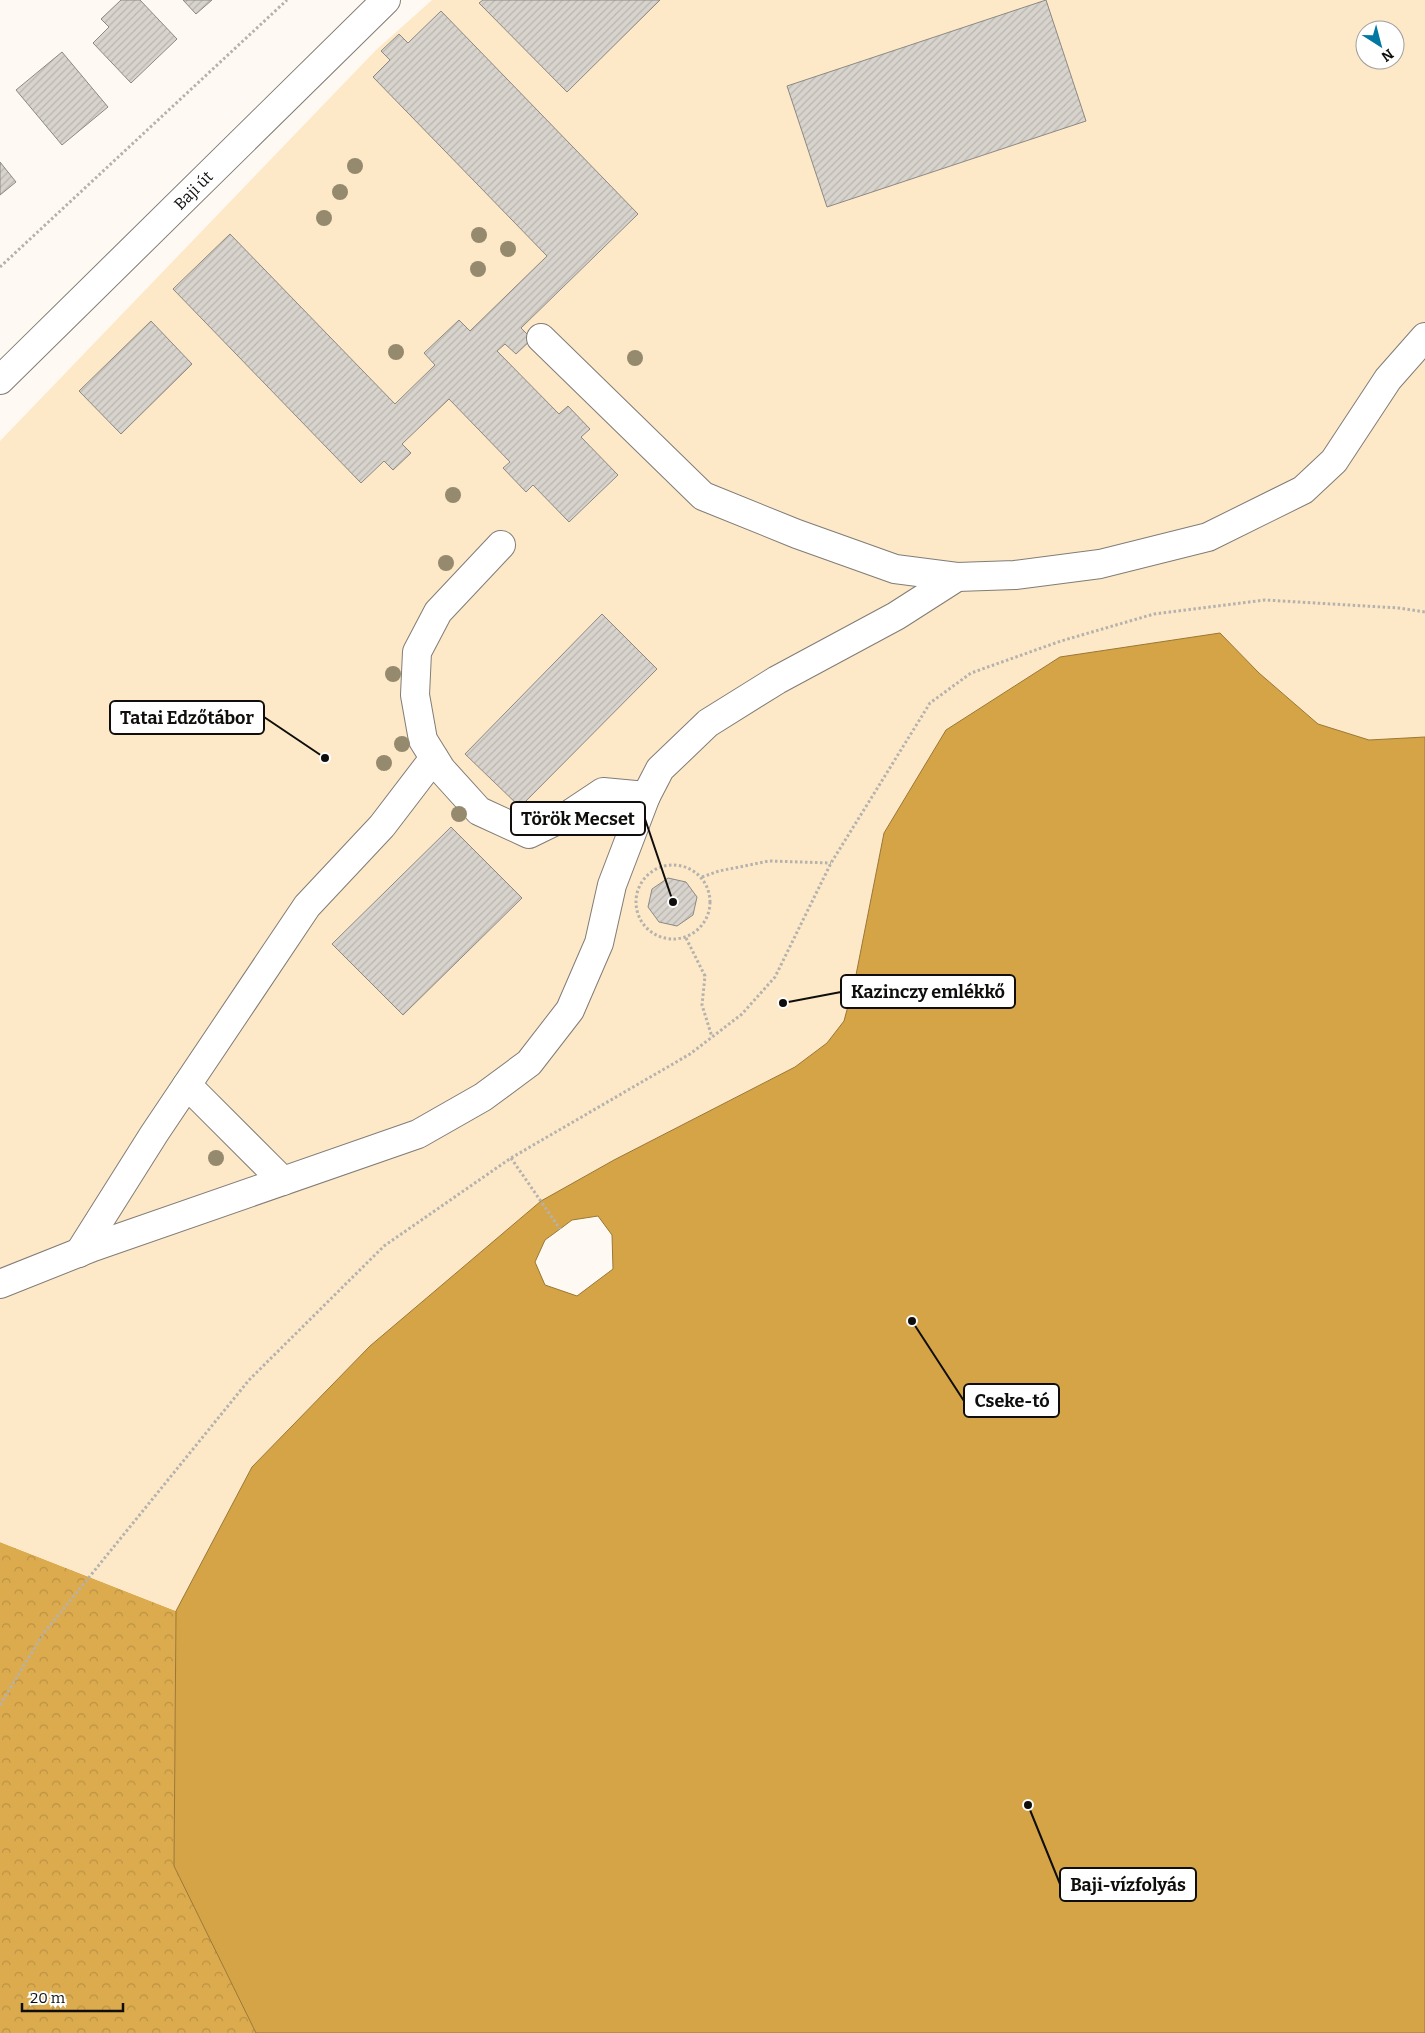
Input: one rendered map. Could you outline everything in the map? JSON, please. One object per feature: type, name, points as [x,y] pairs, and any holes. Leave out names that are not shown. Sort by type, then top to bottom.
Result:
[{"type":"street","name":"Baji út","points":[[3,372],[386,0]]},
{"type":"street","points":[[541,338],[702,496],[895,570],[957,577],[1014,575],[1100,564],[1208,537],[1303,490],[1334,461],[1388,379],[1425,337]]},
{"type":"street","points":[[501,546],[438,612],[417,652],[415,695],[423,740],[441,769],[479,811],[529,834],[570,814],[602,792],[646,796]]},
{"type":"street","points":[[0,1284],[79,1253],[418,1134],[482,1097],[529,1063],[570,1010],[599,943],[612,885],[646,796],[660,769],[708,722],[777,680],[896,616],[957,577]]},
{"type":"street","points":[[79,1253],[187,1085],[307,906],[382,826],[434,758]]},
{"type":"street","points":[[187,1085],[283,1181]]},
{"type":"path","points":[[0,267],[287,0]]},
{"type":"path","points":[[0,1705],[43,1634],[249,1380],[384,1246],[510,1158],[690,1054],[742,1014],[775,977],[830,863],[930,703],[970,673],[1061,641],[1163,613],[1265,600],[1399,608],[1425,612]]},
{"type":"path","points":[[702,877],[719,871],[769,861],[830,863]]},
{"type":"path","points":[[669,864],[687,867],[702,877],[710,893],[710,912],[701,928],[686,938],[668,940],[651,933],[639,919],[635,901],[640,884],[652,870],[669,864]]},
{"type":"path","points":[[686,938],[705,976],[702,1005],[712,1037]]},
{"type":"path","points":[[510,1158],[560,1229]]},
{"type":"green space","points":[[0,1542],[176,1611],[174,1866],[256,2033],[0,2033]]},
{"type":"shaded area","points":[[432,0],[1425,0],[1425,737],[1369,740],[1318,724],[1259,673],[1220,633],[884,833],[855,980],[844,1021],[827,1043],[795,1067],[614,1160],[541,1201],[252,1467],[176,1611],[0,1542],[0,441],[376,50]]},
{"type":"shaded area","points":[[1220,633],[1259,673],[1318,724],[1369,740],[1425,737],[1425,2033],[256,2033],[174,1866],[176,1611],[252,1467],[370,1346],[541,1201],[614,1160],[795,1067],[827,1043],[844,1021],[855,980],[884,833],[946,730],[1060,657]],"holes":[[[598,1216],[612,1235],[613,1269],[577,1296],[545,1285],[535,1262],[545,1240],[572,1220]]]},
{"type":"building","points":[[121,0],[140,0],[177,39],[131,83],[93,43],[109,27],[101,19]]},
{"type":"building","points":[[183,0],[212,0],[196,14]]},
{"type":"building","points":[[483,0],[660,0],[567,92],[479,3]]},
{"type":"building","points":[[1046,0],[1086,121],[827,207],[787,86]]},
{"type":"building","points":[[441,11],[638,214],[521,328],[532,339],[516,354],[505,344],[497,351],[559,414],[568,406],[590,429],[581,437],[618,475],[569,522],[533,485],[526,492],[503,468],[510,462],[449,399],[402,444],[411,453],[393,470],[384,461],[361,483],[173,289],[230,234],[395,404],[435,365],[424,353],[459,320],[470,331],[547,256],[373,77],[390,60],[381,51],[399,34],[408,43]]},
{"type":"building","points":[[62,52],[108,107],[62,145],[16,90]]},
{"type":"building","points":[[0,162],[16,182],[0,195]]},
{"type":"building","points":[[151,321],[192,364],[121,434],[79,391]]},
{"type":"building","points":[[602,614],[657,669],[520,807],[465,754]]},
{"type":"building","points":[[451,827],[522,898],[403,1015],[332,944]]},
{"type":"building","points":[[668,878],[686,882],[697,897],[693,915],[677,926],[659,922],[648,907],[652,889]]},
{"type":"place","name":"Tatai Edzőtábor","points":[[325,758]]},
{"type":"place","name":"Török Mecset","points":[[673,902]]},
{"type":"place","name":"Kazinczy emlékkő","points":[[783,1003]]},
{"type":"place","name":"Cseke-tó","points":[[912,1321]]},
{"type":"place","name":"Baji-vízfolyás","points":[[1028,1805]]}]
